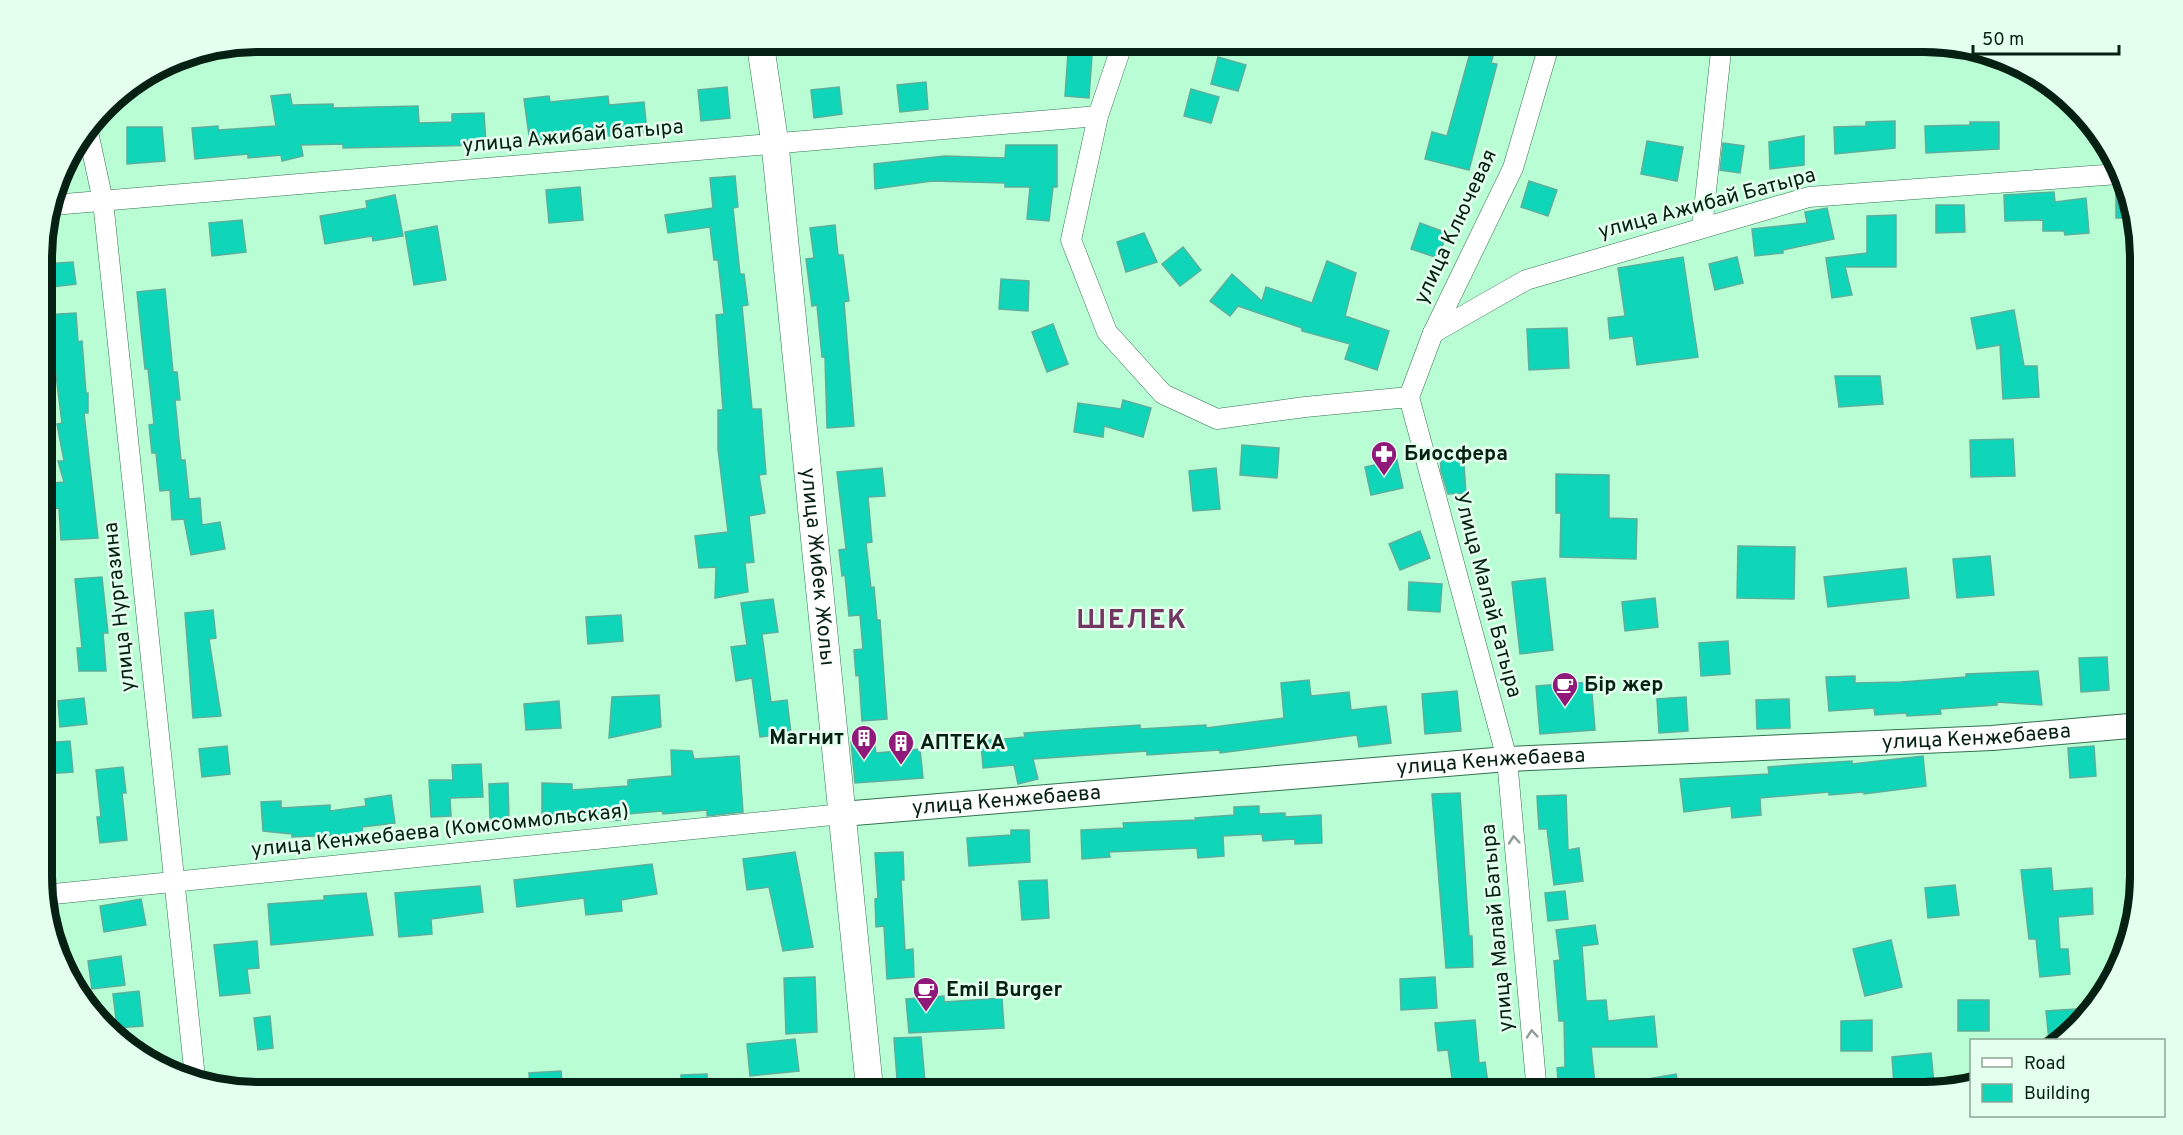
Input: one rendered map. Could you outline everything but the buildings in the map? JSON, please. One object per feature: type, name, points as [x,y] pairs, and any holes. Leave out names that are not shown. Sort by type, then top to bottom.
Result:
[{"type":"main road","name":"улица Жибек Жолы","points":[[762,53],[775,144],[869,1082]]},
{"type":"street","points":[[1119,52],[1098,116],[1071,240],[1107,332],[1163,394],[1216,419],[1305,406],[1409,397]]},
{"type":"street","name":"улица Ключевая","points":[[1409,397],[1433,333],[1513,168],[1547,52]]},
{"type":"street","points":[[1702,228],[1721,52]]},
{"type":"street","name":"улица Ажибай батыра","points":[[60,204],[1098,116]]},
{"type":"street","name":"улица Нургазина","points":[[90,140],[103,201],[194,1073]]},
{"type":"street","name":"улица Ажибай Батыра","points":[[1433,333],[1526,280],[1809,197],[2112,174]]},
{"type":"street","name":"Улица Малай Батыра","points":[[1409,397],[1507,759]]},
{"type":"street","name":"улица Кенжебаева","points":[[842,814],[1507,759],[1992,738],[2130,726]]},
{"type":"street","name":"улица Малай Батыра","points":[[1507,759],[1536,1082]]},
{"type":"street","name":"улица Кенжебаева (Комсоммольская)","points":[[53,894],[842,814]]},
{"type":"place","name":"Биосфера","points":[[1384,477]]},
{"type":"place","name":"Бір жер","points":[[1565,708]]},
{"type":"place","name":"Магнит","points":[[864,761]]},
{"type":"place","name":"АПТЕКА","points":[[901,766]]},
{"type":"place","name":"Emil Burger","points":[[926,1013]]},
{"type":"district","name":"ШЕЛЕК","points":[[1132,621]]}]
